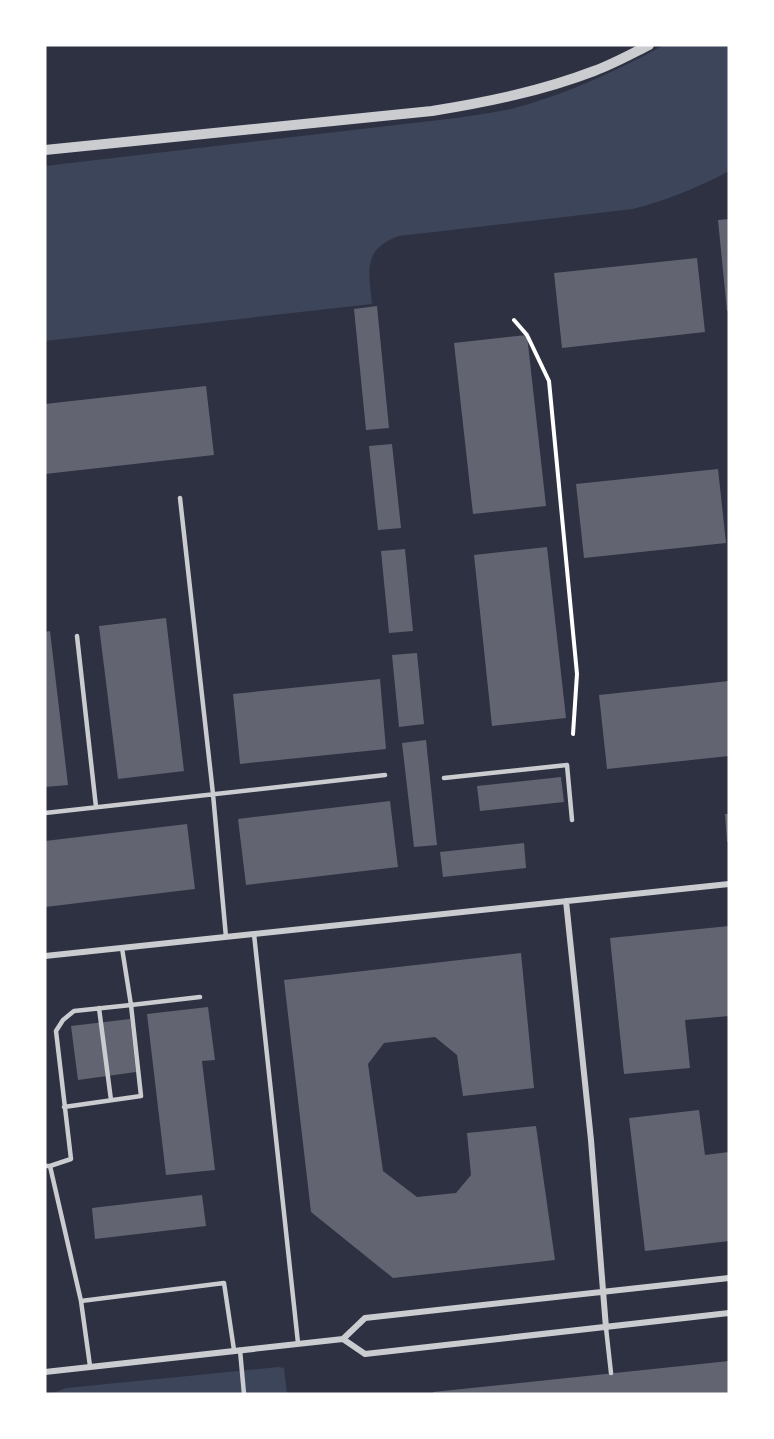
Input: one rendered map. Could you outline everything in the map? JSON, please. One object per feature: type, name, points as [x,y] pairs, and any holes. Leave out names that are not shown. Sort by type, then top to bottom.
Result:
[{"type":"street","points":[[45,150],[432,111],[489,101],[554,84],[596,70],[649,45]]},
{"type":"street","points":[[45,956],[729,884]]},
{"type":"street","points":[[566,901],[590,1128],[606,1328]]},
{"type":"street","points":[[45,1372],[343,1339],[365,1318],[729,1278]]},
{"type":"street","points":[[343,1339],[365,1354],[729,1312]]},
{"type":"lane","points":[[180,498],[213,794],[226,937]]},
{"type":"lane","points":[[76,636],[96,807]]},
{"type":"lane","points":[[444,778],[567,765],[573,820]]},
{"type":"lane","points":[[45,813],[385,775]]},
{"type":"lane","points":[[254,934],[298,1343]]},
{"type":"lane","points":[[64,1107],[141,1096],[122,948]]},
{"type":"lane","points":[[90,1366],[81,1301],[47,1166],[71,1159],[56,1031],[63,1020],[75,1011],[200,997]]},
{"type":"lane","points":[[99,1008],[111,1100]]},
{"type":"lane","points":[[81,1301],[224,1283],[244,1394]]},
{"type":"lane","points":[[606,1328],[611,1373]]},
{"type":"path","points":[[514,320],[527,335],[549,381],[577,675],[573,734]]},
{"type":"shaded area","points":[[664,45],[729,45],[729,171],[706,183],[670,198],[633,209],[399,236],[387,241],[373,255],[369,271],[372,304],[45,341],[45,166],[456,118],[504,110],[570,89],[609,73]]},
{"type":"shaded area","points":[[284,1368],[287,1394],[53,1393],[66,1388]]},
{"type":"building","points":[[729,219],[729,311],[727,311],[718,220]]},
{"type":"building","points":[[697,258],[705,332],[562,348],[554,273]]},
{"type":"building","points":[[377,306],[389,428],[366,430],[354,309]]},
{"type":"building","points":[[527,335],[546,506],[473,514],[454,343]]},
{"type":"building","points":[[206,386],[214,455],[45,474],[45,404]]},
{"type":"building","points":[[392,444],[401,528],[378,530],[369,446]]},
{"type":"building","points":[[718,469],[726,543],[584,558],[576,484]]},
{"type":"building","points":[[547,547],[566,718],[492,726],[474,555]]},
{"type":"building","points":[[405,549],[413,631],[389,633],[381,551]]},
{"type":"building","points":[[166,618],[184,771],[118,779],[99,626]]},
{"type":"building","points":[[50,631],[68,785],[45,787],[45,632]]},
{"type":"building","points":[[417,653],[424,724],[399,727],[392,655]]},
{"type":"building","points":[[380,679],[386,749],[240,764],[233,694]]},
{"type":"building","points":[[729,681],[729,756],[607,769],[599,695]]},
{"type":"building","points":[[426,740],[437,845],[414,847],[402,743]]},
{"type":"building","points":[[561,777],[564,802],[480,811],[477,786]]},
{"type":"building","points":[[390,801],[398,867],[246,885],[238,819]]},
{"type":"building","points":[[725,814],[729,814],[729,842],[727,842]]},
{"type":"building","points":[[187,824],[195,889],[45,907],[45,841]]},
{"type":"building","points":[[524,843],[526,868],[443,877],[440,852]]},
{"type":"building","points":[[729,926],[729,1016],[685,1020],[690,1068],[624,1074],[610,938]]},
{"type":"building","points":[[521,953],[534,1088],[463,1096],[457,1055],[435,1037],[384,1043],[368,1064],[383,1171],[417,1197],[456,1193],[471,1175],[467,1133],[536,1126],[555,1260],[393,1278],[311,1212],[284,980]]},
{"type":"building","points":[[208,1007],[215,1060],[202,1061],[215,1170],[166,1175],[147,1014]]},
{"type":"building","points":[[130,1019],[136,1072],[78,1080],[71,1026]]},
{"type":"building","points":[[699,1110],[705,1155],[729,1152],[729,1241],[645,1251],[629,1118]]},
{"type":"building","points":[[202,1195],[206,1226],[95,1239],[92,1208]]},
{"type":"building","points":[[729,1361],[729,1394],[433,1394],[433,1392]]}]
